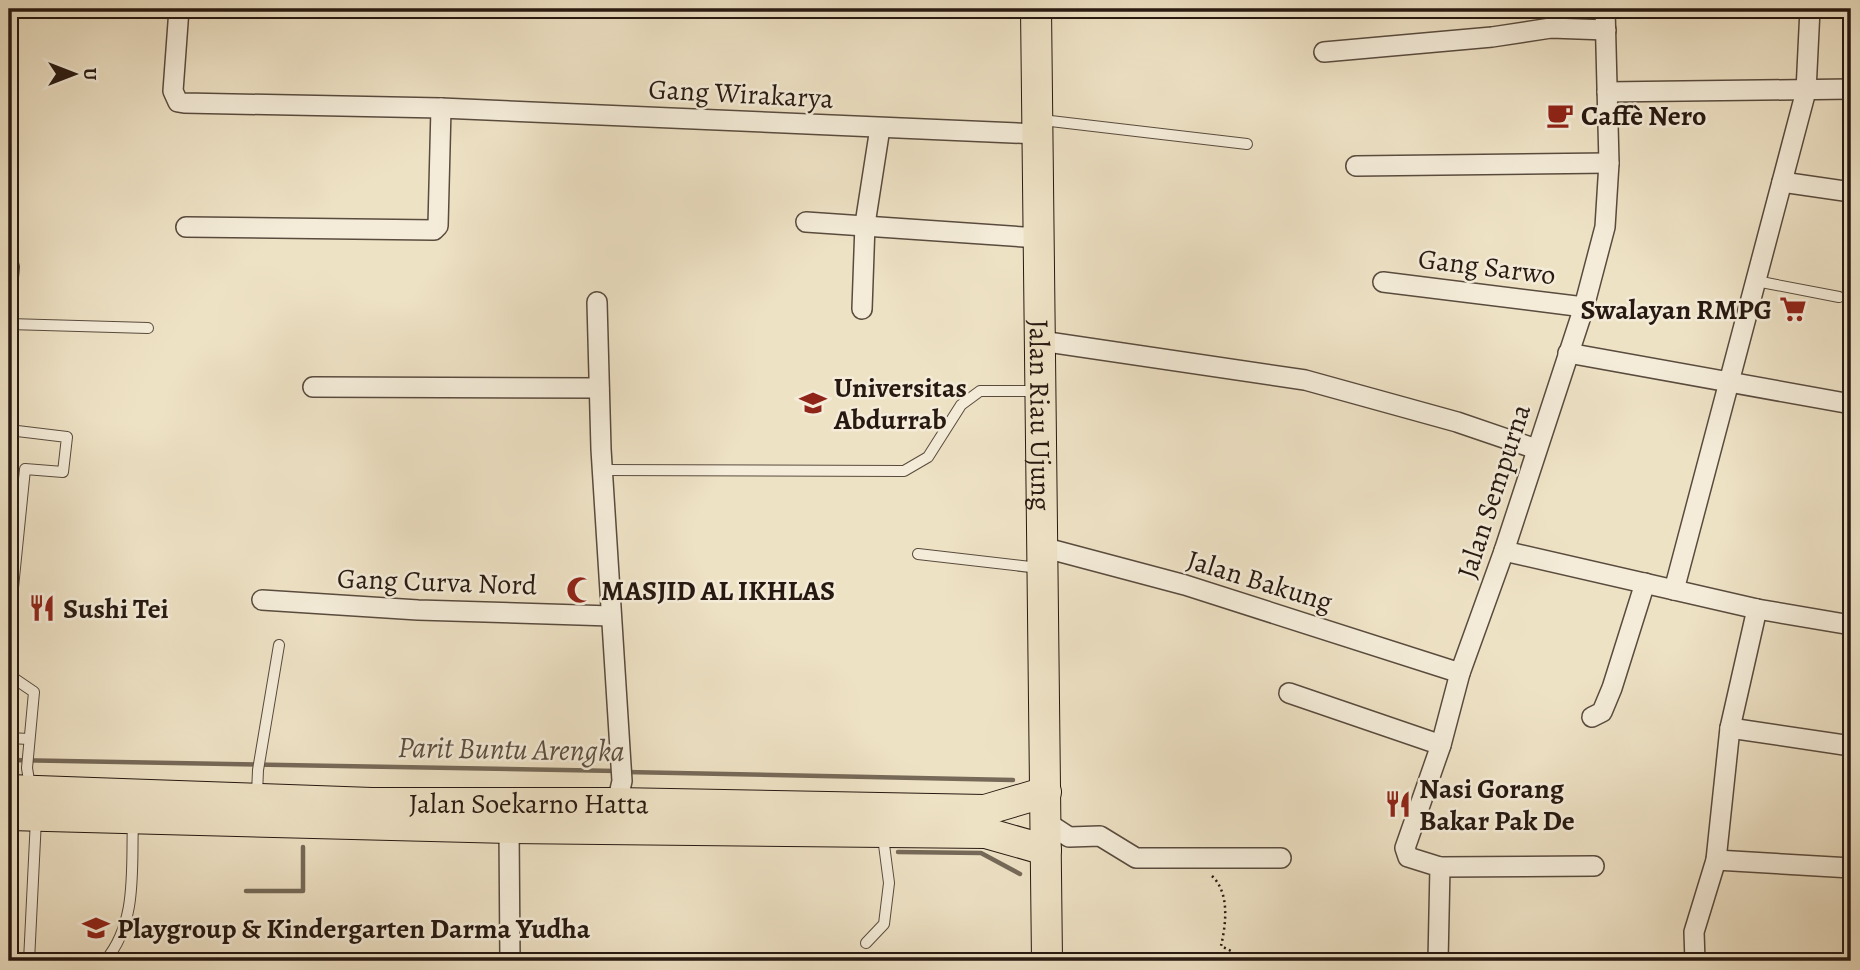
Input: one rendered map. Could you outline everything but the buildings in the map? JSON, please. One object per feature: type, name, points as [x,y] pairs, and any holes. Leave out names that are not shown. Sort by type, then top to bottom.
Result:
[{"type":"main road","name":"Jalan Riau Ujung","points":[[1036,9],[1046,961]]},
{"type":"main road","name":"Jalan Soekarno Hatta","points":[[22,796],[257,784],[372,803],[619,792],[985,810],[1046,792]]},
{"type":"main road","name":"Jalan Soekarno Hatta","points":[[22,796],[133,821],[1046,836]]},
{"type":"street","name":"Gang Wirakarya","points":[[179,9],[173,91],[178,102],[441,108],[880,128],[1038,127]]},
{"type":"street","name":"Jalan Sempurna","points":[[1440,867],[1408,857],[1405,848],[1441,745],[1460,673],[1504,551],[1584,307],[1605,227],[1609,163],[1605,9]]},
{"type":"street","points":[[1674,590],[1806,91],[1810,9]]},
{"type":"street","points":[[1324,52],[1492,37],[1551,28],[1606,30]]},
{"type":"street","points":[[1607,92],[1851,89]]},
{"type":"street","points":[[186,227],[434,230],[438,226],[441,108]]},
{"type":"street","points":[[862,309],[864,224],[880,128]]},
{"type":"street","points":[[1356,166],[1609,163]]},
{"type":"street","points":[[1782,182],[1851,192]]},
{"type":"street","points":[[806,222],[1039,238]]},
{"type":"street","name":"Gang Sarwo","points":[[1383,282],[1584,307]]},
{"type":"street","points":[[597,302],[602,470],[620,760],[619,792]]},
{"type":"street","points":[[1041,341],[1305,380],[1457,422],[1536,449]]},
{"type":"street","points":[[1568,353],[1655,366],[1729,383],[1851,404]]},
{"type":"street","points":[[313,387],[599,388]]},
{"type":"street","points":[[1504,551],[1756,609],[1851,625]]},
{"type":"street","name":"Jalan Bakung","points":[[1043,558],[1185,585],[1460,673]]},
{"type":"street","points":[[1592,717],[1602,712],[1612,688],[1644,583]]},
{"type":"street","name":"Gang Curva Nord","points":[[262,600],[418,610],[611,616]]},
{"type":"street","points":[[1695,961],[1694,932],[1716,860],[1730,728],[1756,609]]},
{"type":"street","points":[[1289,693],[1441,745]]},
{"type":"street","points":[[1730,728],[1851,746]]},
{"type":"street","points":[[509,828],[510,961]]},
{"type":"street","points":[[1046,836],[1100,836],[1136,858],[1281,858]]},
{"type":"street","points":[[1716,860],[1851,868]]},
{"type":"street","points":[[1438,961],[1440,867],[1594,866]]},
{"type":"lane","points":[[1038,127],[1247,144]]},
{"type":"lane","points":[[9,246],[14,267],[9,322],[148,328]]},
{"type":"lane","points":[[1756,281],[1839,297]]},
{"type":"lane","points":[[602,470],[904,471],[928,457],[961,405],[980,391],[1041,391]]},
{"type":"lane","points":[[9,430],[67,437],[62,472],[26,469],[9,627]]},
{"type":"lane","points":[[918,554],[1043,558]]},
{"type":"lane","points":[[257,784],[279,645]]},
{"type":"lane","points":[[9,675],[34,691],[22,796],[29,961]]},
{"type":"lane","points":[[9,738],[29,744]]},
{"type":"lane","points":[[105,961],[118,944],[127,920],[133,821]]},
{"type":"lane","points":[[866,943],[884,924],[889,883],[882,833]]},
{"type":"path","points":[[1206,857],[1208,872],[1220,883],[1224,901],[1221,946],[1234,952],[1239,961]]},
{"type":"waterway","name":"Parit Buntu Arengka","points":[[9,760],[617,771]]},
{"type":"waterway","name":"Parit Buntu Arengka","points":[[626,772],[1013,780]]},
{"type":"waterway","points":[[246,891],[303,891],[303,847]]},
{"type":"waterway","points":[[898,852],[981,853],[1020,874]]},
{"type":"place","name":"Caffè Nero","points":[[1560,115]]},
{"type":"place","name":"Swalayan RMPG","points":[[1793,309]]},
{"type":"place","name":"Universitas Abdurrab","points":[[813,403]]},
{"type":"place","name":"MASJID AL IKHLAS","points":[[580,590]]},
{"type":"place","name":"Sushi Tei","points":[[42,608]]},
{"type":"place","name":"Nasi Gorang Bakar Pak De","points":[[1398,804]]},
{"type":"place","name":"Playgroup & Kindergarten Darma Yudha","points":[[96,928]]}]
